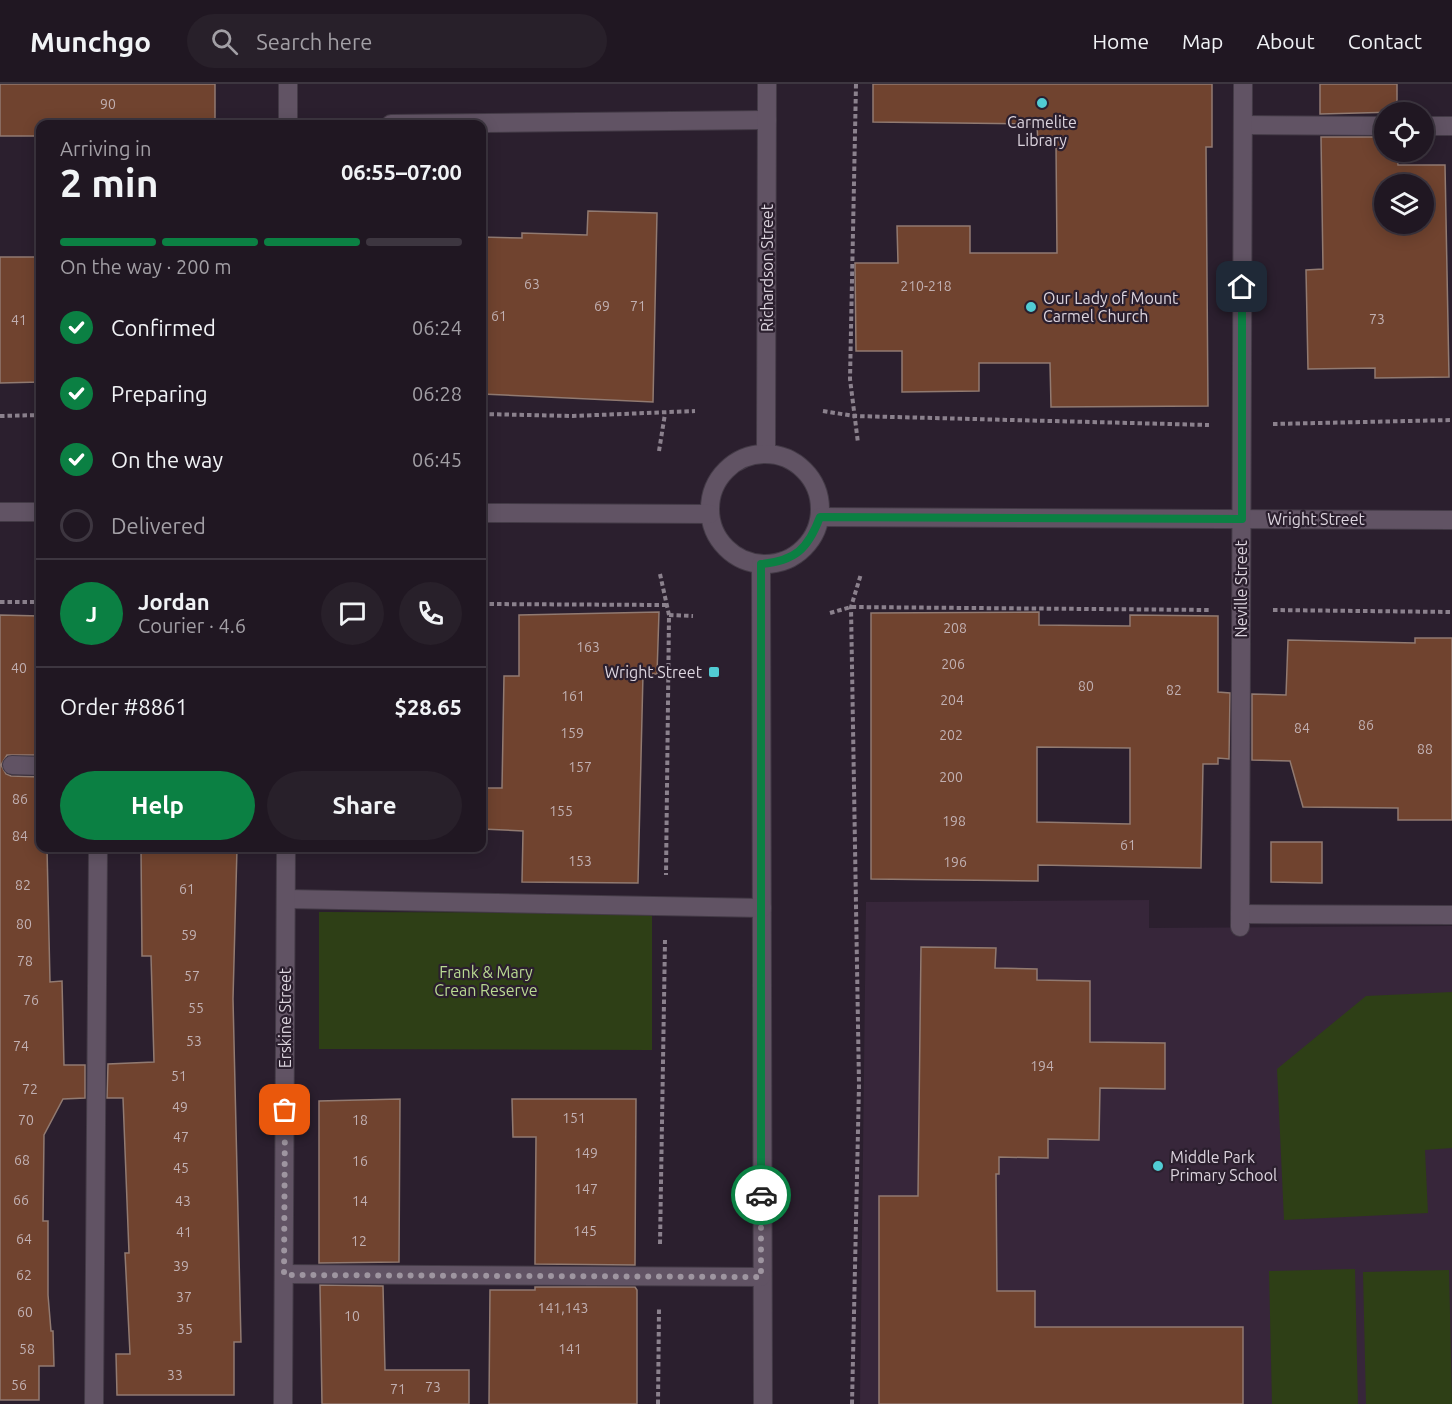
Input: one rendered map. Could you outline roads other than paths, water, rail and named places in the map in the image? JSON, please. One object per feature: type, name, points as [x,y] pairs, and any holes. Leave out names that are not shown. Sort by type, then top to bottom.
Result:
[{"type":"street","points":[[288,84],[288,120]]},
{"type":"street","name":"Richardson Street","points":[[766,452],[767,84]]},
{"type":"street","name":"Neville Street","points":[[1243,84],[1240,920],[1452,915]]},
{"type":"street","points":[[486,123],[767,120]]},
{"type":"street","points":[[1243,125],[1374,126]]},
{"type":"street","points":[[1434,126],[1452,126]]},
{"type":"street","points":[[766,452],[788,459],[803,469],[814,483],[819,499],[820,517],[813,537],[799,553],[781,562],[761,564],[745,561],[732,553],[714,529],[710,514],[716,483],[727,470],[740,460],[766,452]]},
{"type":"street","points":[[0,512],[36,512]]},
{"type":"street","points":[[486,513],[710,514]]},
{"type":"street","name":"Wright Street","points":[[820,517],[1452,520]]},
{"type":"street","points":[[761,564],[763,1404]]},
{"type":"street","points":[[12,765],[36,766]]},
{"type":"street","points":[[94,1404],[98,852]]},
{"type":"street","name":"Erskine Street","points":[[283,1404],[286,852]]},
{"type":"street","points":[[286,899],[762,908]]},
{"type":"street","points":[[284,1275],[761,1277]]},
{"type":"place","name":"Carmelite Library","points":[[1042,103]]},
{"type":"place","name":"Our Lady of Mount Carmel Church","points":[[1031,307]]},
{"type":"place","name":"Wright Street","points":[[714,672]]},
{"type":"place","name":"Middle Park Primary School","points":[[1158,1166]]},
{"type":"park label","name":"Frank & Mary Crean Reserve","points":[[486,981]]}]
